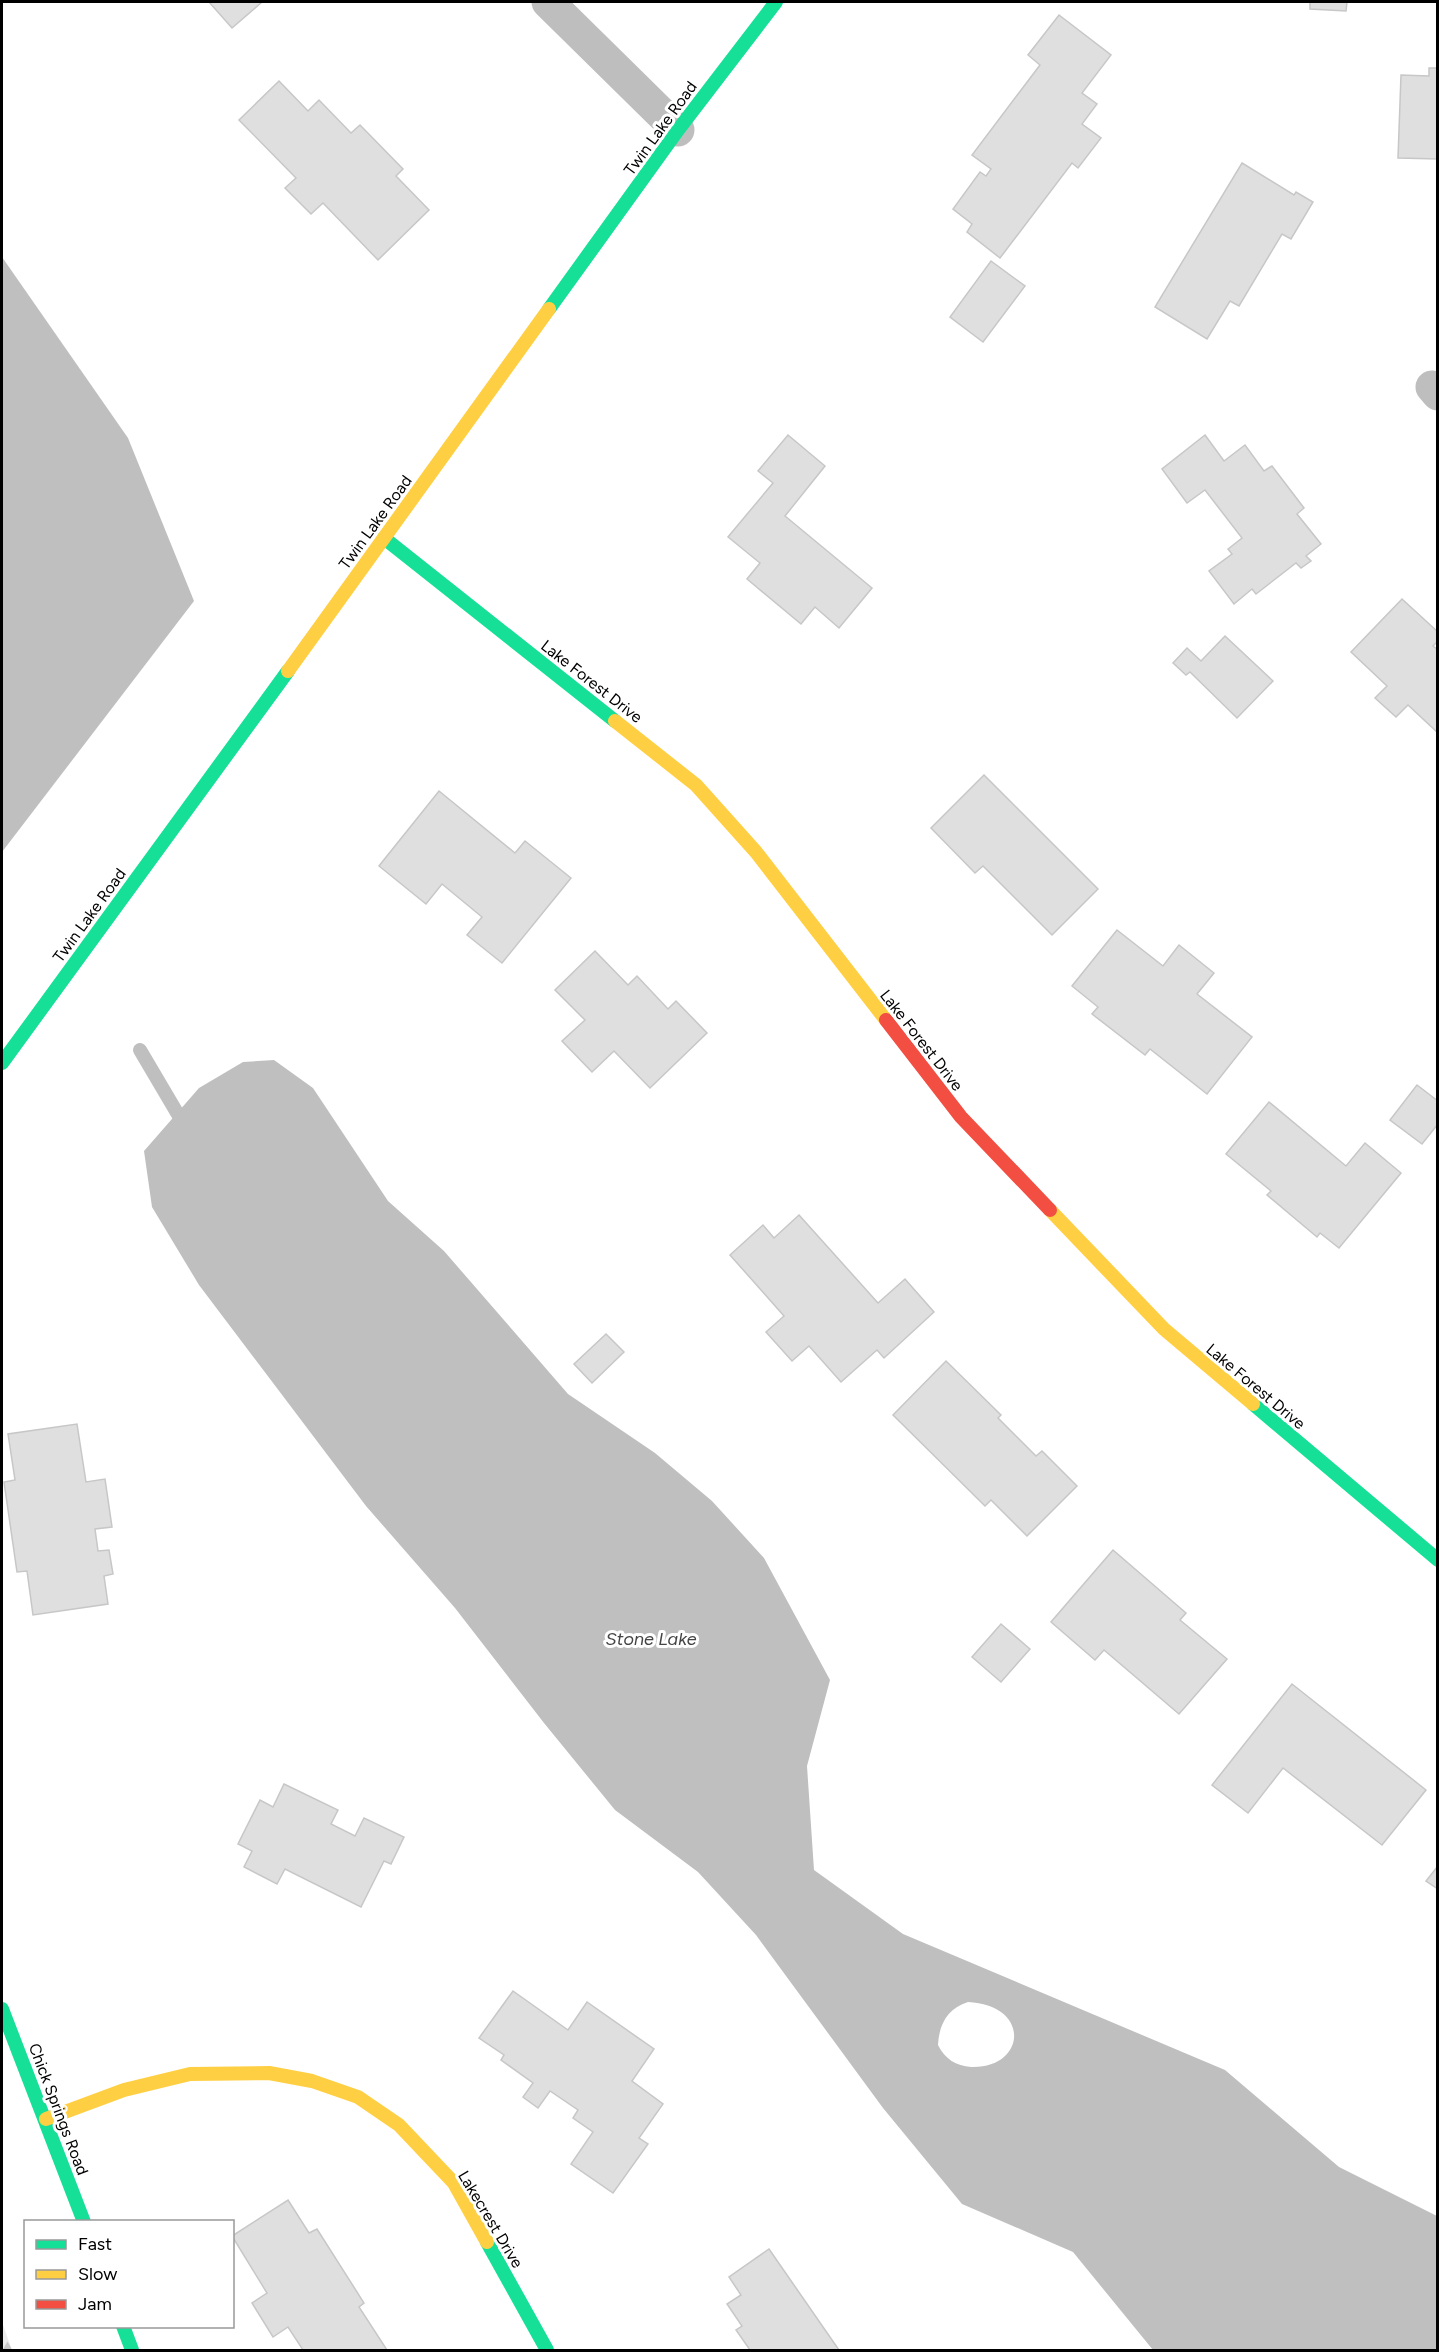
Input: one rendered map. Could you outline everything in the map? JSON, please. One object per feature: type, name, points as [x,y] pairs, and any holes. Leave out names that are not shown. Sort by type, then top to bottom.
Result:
[{"type":"street","points":[[548,2],[678,130]]},
{"type":"street","name":"Twin Lake Road","points":[[2,1063],[678,130],[776,2]]},
{"type":"street","name":"Lake Forest Drive","points":[[384,538],[696,785],[756,852],[961,1117],[1058,1219],[1164,1329],[1437,1560]]},
{"type":"street","name":"Chick Springs Road","points":[[2,2009],[83,2220]]},
{"type":"street","name":"Lakecrest Drive","points":[[46,2119],[124,2090],[190,2074],[269,2073],[312,2081],[358,2097],[399,2125],[454,2183],[547,2350]]},
{"type":"street","points":[[124,2328],[132,2350]]},
{"type":"green space","points":[[2,2322],[12,2350],[2,2350]]},
{"type":"water","points":[[2,257],[128,438],[194,601],[2,852]]},
{"type":"water","name":"Stone Lake","points":[[274,1060],[313,1088],[388,1201],[444,1251],[568,1394],[655,1453],[712,1501],[764,1558],[830,1680],[807,1766],[814,1870],[903,1934],[1225,2070],[1339,2167],[1437,2216],[1437,2350],[1153,2350],[1073,2252],[962,2204],[883,2108],[756,1935],[698,1872],[615,1810],[455,1608],[366,1506],[199,1285],[152,1207],[144,1151],[199,1088],[243,1062]],"holes":[[[968,2002],[989,2006],[1003,2014],[1012,2024],[1014,2036],[1011,2048],[1003,2058],[989,2065],[971,2067],[952,2061],[938,2045],[940,2030],[946,2018],[955,2008]]]},
{"type":"building","points":[[209,2],[262,2],[232,28]]},
{"type":"building","points":[[1310,2],[1347,2],[1346,11],[1310,9]]},
{"type":"building","points":[[1059,15],[1111,55],[1082,93],[1097,104],[1082,124],[1101,138],[1078,168],[1072,163],[1000,258],[967,232],[972,224],[953,209],[980,172],[986,176],[991,169],[972,155],[1040,65],[1028,55]]},
{"type":"building","points":[[1429,68],[1438,68],[1438,159],[1398,158],[1401,75],[1429,76]]},
{"type":"building","points":[[279,81],[308,111],[319,100],[351,133],[360,125],[403,169],[396,176],[429,210],[378,260],[323,203],[311,214],[285,188],[296,178],[239,120]]},
{"type":"building","points":[[1242,163],[1294,195],[1296,192],[1313,202],[1291,239],[1282,234],[1239,306],[1230,301],[1207,339],[1155,307]]},
{"type":"building","points":[[991,261],[1025,286],[983,342],[950,317]]},
{"type":"building","points":[[788,435],[825,466],[785,516],[872,588],[839,628],[815,607],[801,624],[747,579],[760,563],[728,537],[773,483],[758,471]]},
{"type":"building","points":[[1205,435],[1224,461],[1245,445],[1264,471],[1272,466],[1304,508],[1297,514],[1321,544],[1306,556],[1311,561],[1301,568],[1296,563],[1256,594],[1252,589],[1234,604],[1209,571],[1232,554],[1228,549],[1242,538],[1205,490],[1187,503],[1162,469]]},
{"type":"building","points":[[1402,599],[1438,632],[1438,641],[1433,646],[1438,650],[1438,733],[1408,705],[1396,717],[1375,698],[1387,686],[1351,652]]},
{"type":"building","points":[[1225,636],[1273,681],[1237,718],[1190,672],[1186,675],[1173,663],[1187,648],[1201,661]]},
{"type":"building","points":[[984,775],[1098,889],[1052,935],[983,866],[975,873],[931,828]]},
{"type":"building","points":[[439,791],[515,853],[525,841],[571,878],[502,963],[467,935],[482,917],[442,884],[426,904],[379,866]]},
{"type":"building","points":[[1117,930],[1163,966],[1179,945],[1214,973],[1197,994],[1252,1037],[1207,1094],[1150,1049],[1145,1055],[1092,1014],[1098,1007],[1072,986]]},
{"type":"building","points":[[595,951],[628,985],[637,976],[668,1009],[676,1001],[707,1033],[650,1088],[614,1051],[592,1072],[562,1041],[585,1020],[555,990]]},
{"type":"building","points":[[1417,1085],[1438,1101],[1438,1124],[1422,1144],[1390,1120]]},
{"type":"building","points":[[1269,1102],[1346,1166],[1365,1143],[1401,1173],[1339,1248],[1320,1233],[1317,1237],[1267,1195],[1271,1191],[1226,1154]]},
{"type":"building","points":[[799,1215],[878,1303],[905,1279],[934,1312],[884,1358],[877,1350],[841,1382],[809,1346],[792,1361],[766,1332],[784,1316],[730,1255],[763,1225],[774,1238]]},
{"type":"building","points":[[606,1334],[624,1352],[592,1383],[574,1364]]},
{"type":"building","points":[[946,1361],[1001,1415],[998,1418],[1036,1456],[1042,1451],[1077,1486],[1027,1536],[991,1500],[985,1506],[893,1415]]},
{"type":"building","points":[[77,1424],[86,1482],[105,1479],[112,1527],[95,1529],[98,1551],[109,1550],[113,1574],[104,1576],[108,1604],[33,1615],[27,1571],[17,1572],[4,1482],[15,1480],[8,1434]]},
{"type":"building","points":[[1113,1550],[1186,1613],[1180,1620],[1227,1659],[1179,1714],[1104,1650],[1095,1660],[1051,1622]]},
{"type":"building","points":[[1001,1624],[1030,1649],[1001,1682],[972,1657]]},
{"type":"building","points":[[1292,1684],[1426,1790],[1382,1845],[1283,1768],[1248,1813],[1212,1785]]},
{"type":"building","points":[[284,1784],[338,1810],[331,1824],[355,1836],[364,1818],[404,1837],[391,1864],[384,1861],[361,1907],[285,1869],[277,1884],[244,1867],[252,1851],[238,1844],[260,1800],[273,1807]]},
{"type":"building","points":[[1438,1866],[1438,1889],[1426,1881]]},
{"type":"building","points":[[513,1991],[568,2030],[587,2002],[654,2049],[632,2081],[663,2104],[639,2138],[648,2144],[613,2193],[571,2164],[593,2132],[573,2118],[578,2110],[550,2091],[538,2108],[523,2097],[533,2083],[501,2060],[504,2055],[479,2038]]},
{"type":"building","points":[[288,2200],[309,2233],[317,2229],[364,2303],[359,2307],[387,2350],[303,2350],[288,2327],[273,2337],[252,2303],[267,2293],[234,2239],[234,2235]]},
{"type":"building","points":[[769,2249],[839,2350],[750,2350],[736,2330],[742,2326],[727,2304],[741,2295],[729,2277]]},
{"type":"waterway","points":[[140,1050],[186,1128]]},
{"type":"traffic: fast","points":[[549,309],[678,130],[776,2]]},
{"type":"traffic: fast","points":[[384,538],[615,721]]},
{"type":"traffic: fast","points":[[2,1063],[288,671]]},
{"type":"traffic: fast","points":[[1253,1404],[1438,1560]]},
{"type":"traffic: fast","points":[[2,2009],[83,2220]]},
{"type":"traffic: fast","points":[[487,2242],[547,2350]]},
{"type":"traffic: fast","points":[[124,2328],[132,2350]]},
{"type":"traffic: slow","points":[[288,671],[549,309]]},
{"type":"traffic: slow","points":[[615,721],[696,785],[756,852],[886,1020]]},
{"type":"traffic: slow","points":[[1050,1210],[1164,1329],[1253,1404]]},
{"type":"traffic: slow","points":[[46,2119],[124,2090],[190,2074],[269,2073],[312,2081],[358,2097],[399,2125],[454,2183],[487,2242]]},
{"type":"traffic: jam","points":[[886,1020],[961,1117],[1050,1210]]}]
